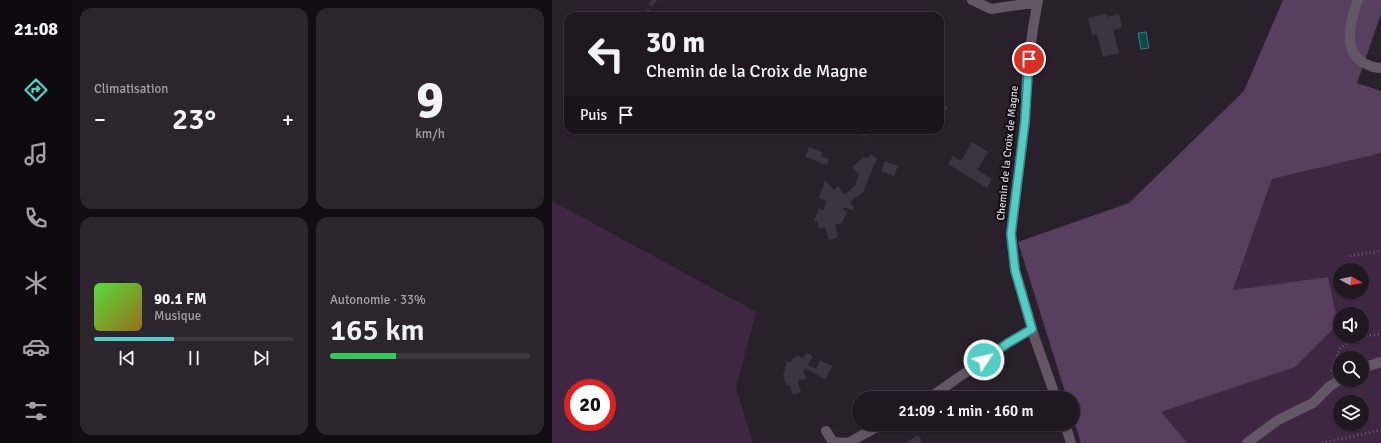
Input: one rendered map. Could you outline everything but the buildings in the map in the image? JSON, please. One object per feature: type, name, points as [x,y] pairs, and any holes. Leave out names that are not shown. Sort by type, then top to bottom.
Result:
[{"type":"street","points":[[972,0],[991,9],[1037,2]]},
{"type":"street","points":[[1358,0],[1351,18],[1350,47],[1358,60],[1375,68],[1381,68]]},
{"type":"street","name":"Chemin de la Croix de Magne","points":[[1037,2],[1027,74],[1025,121],[1011,234],[1015,270],[1032,329],[1054,391]]},
{"type":"street","points":[[939,391],[1008,343],[1032,329]]},
{"type":"street","points":[[1369,366],[1381,362]]},
{"type":"street","points":[[1247,443],[1278,420],[1313,403],[1333,384]]},
{"type":"street","points":[[826,431],[833,442],[848,443],[869,431]]},
{"type":"street","points":[[1067,431],[1071,443]]},
{"type":"path","points":[[1350,256],[1381,251]]},
{"type":"path","points":[[1369,335],[1381,334]]},
{"type":"path","points":[[1330,386],[1330,373],[1340,348],[1349,343]]},
{"type":"path","points":[[1322,443],[1381,430]]},
{"type":"shaded area","points":[[1283,0],[1381,0],[1381,14],[1357,83],[1381,91],[1381,153],[1272,179],[1233,290],[1328,277],[1334,307],[1333,307],[1333,329],[1295,367],[1161,412],[1187,443],[1081,443],[1077,431],[1080,431],[1080,391],[1065,391],[1018,242],[1129,203],[1244,91]]},
{"type":"shaded area","points":[[1146,32],[1149,48],[1141,49],[1138,33]]},
{"type":"shaded area","points":[[1380,153],[1381,443],[1187,443],[1161,412],[1295,367],[1328,277],[1233,291],[1272,179]]},
{"type":"shaded area","points":[[552,201],[756,312],[736,388],[753,443],[552,443]]},
{"type":"route","points":[[984,360],[1008,343],[1032,329],[1015,270],[1011,234],[1025,121],[1029,59]]}]
